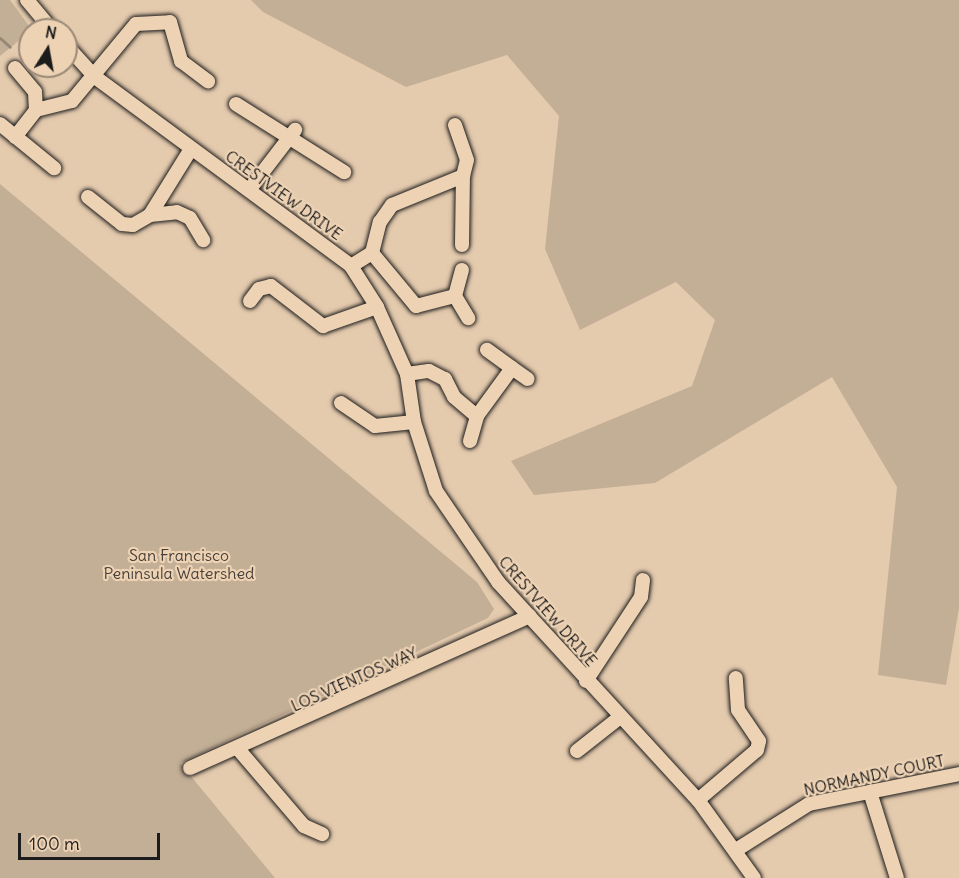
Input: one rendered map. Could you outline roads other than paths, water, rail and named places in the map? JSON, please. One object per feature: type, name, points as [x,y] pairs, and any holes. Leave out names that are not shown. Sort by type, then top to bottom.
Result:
[{"type":"street","points":[[27,0],[42,18]]},
{"type":"street","points":[[15,137],[36,110],[72,101],[95,77],[136,24],[170,22],[181,61],[208,81]]},
{"type":"street","name":"CRESTVIEW DRIVE","points":[[78,58],[95,77],[351,266],[377,308],[407,374],[414,422],[436,491],[498,582],[586,681],[698,800],[754,878]]},
{"type":"street","points":[[15,68],[35,92],[36,110]]},
{"type":"street","points":[[236,104],[290,134],[344,172]]},
{"type":"street","points":[[0,124],[54,168]]},
{"type":"street","points":[[454,125],[467,160],[463,176],[462,245]]},
{"type":"street","points":[[249,190],[290,134]]},
{"type":"street","points":[[150,215],[191,149]]},
{"type":"street","points":[[351,266],[372,252],[380,222],[392,205],[463,176]]},
{"type":"street","points":[[88,197],[122,224],[150,215],[177,212],[190,218],[203,240]]},
{"type":"street","points":[[372,252],[416,306],[454,296]]},
{"type":"street","points":[[462,270],[454,296],[468,318]]},
{"type":"street","points":[[250,301],[260,289],[271,286],[323,326],[377,308]]},
{"type":"street","points":[[487,350],[528,379]]},
{"type":"street","points":[[470,441],[477,416],[512,368]]},
{"type":"street","points":[[407,374],[429,371],[445,379],[454,397],[477,416]]},
{"type":"street","points":[[341,403],[375,426],[414,422]]},
{"type":"street","points":[[586,681],[641,597],[643,580]]},
{"type":"street","name":"LOS VIENTOS WAY","points":[[190,768],[238,750],[530,616]]},
{"type":"street","points":[[698,800],[757,750],[759,741],[738,710],[736,678]]},
{"type":"street","points":[[577,751],[620,717]]},
{"type":"street","points":[[238,750],[304,826],[322,834]]},
{"type":"street","name":"NORMANDY COURT","points":[[736,850],[809,804],[959,774]]},
{"type":"street","points":[[870,792],[897,878]]},
{"type":"waterway","points":[[0,38],[10,47]]},
{"type":"park label","name":"San Francisco Peninsula Watershed","points":[[179,564]]}]
